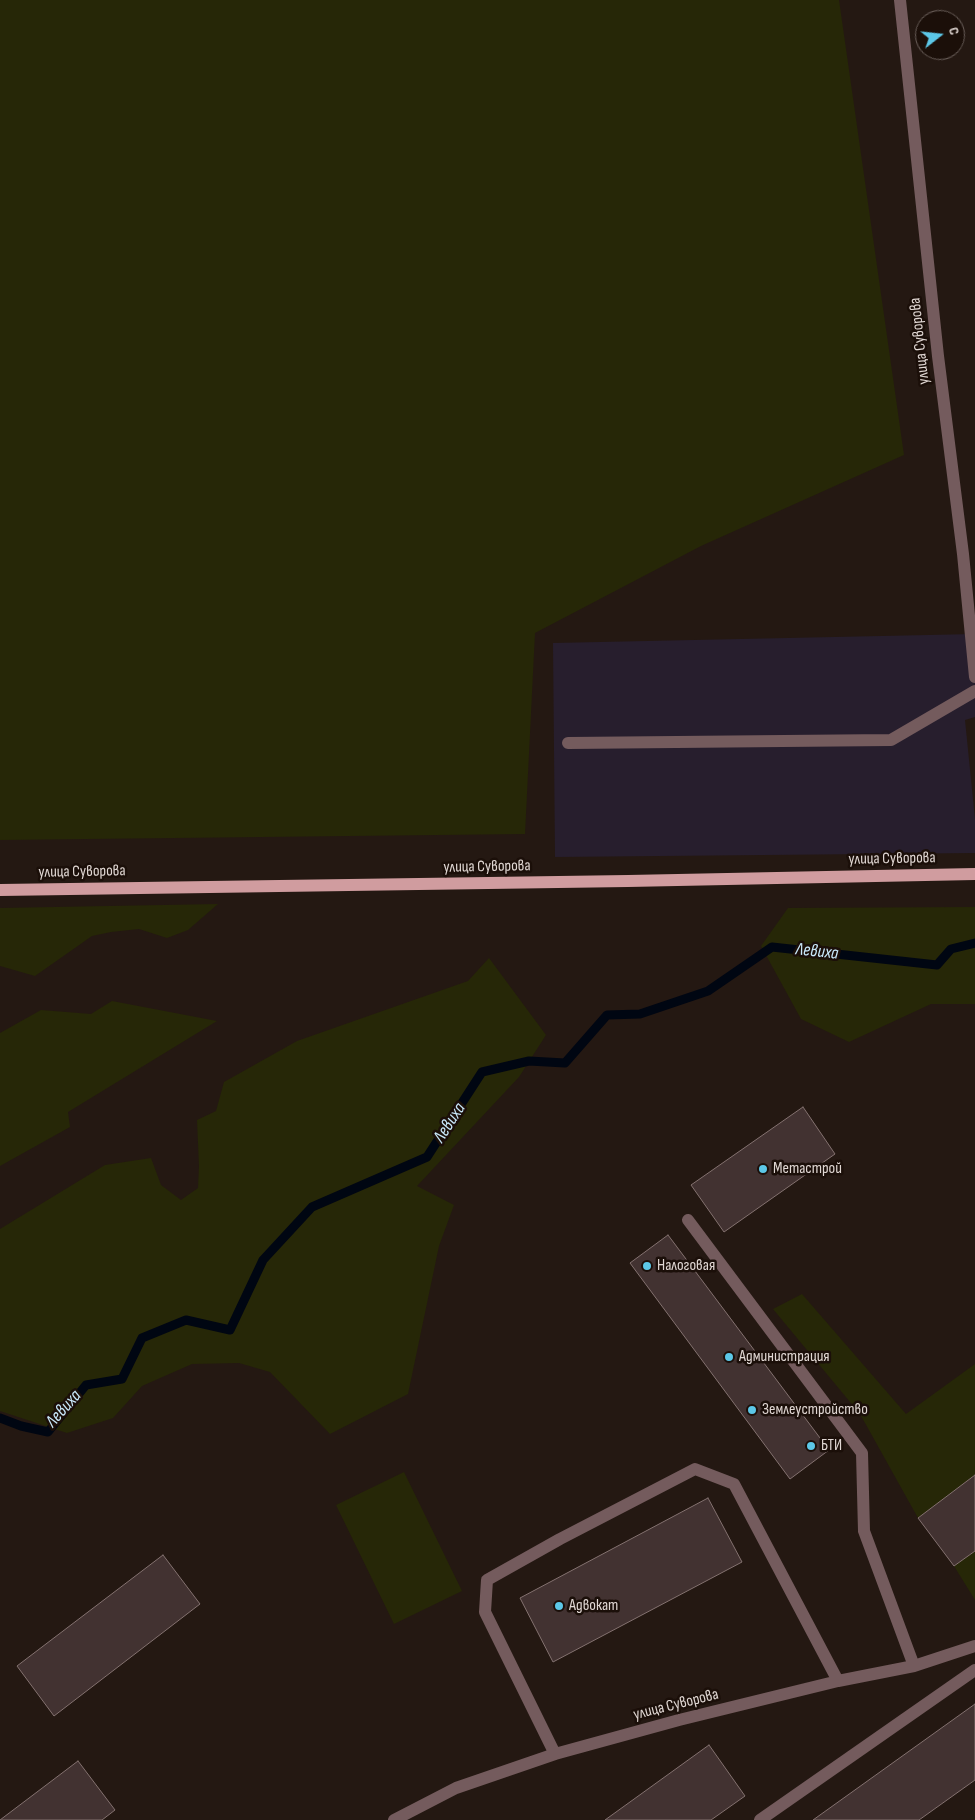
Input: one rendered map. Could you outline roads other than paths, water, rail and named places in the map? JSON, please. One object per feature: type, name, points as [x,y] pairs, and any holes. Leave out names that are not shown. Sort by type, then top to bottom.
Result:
[{"type":"main road","name":"улица Суворова","points":[[0,890],[975,874]]},
{"type":"street","name":"улица Суворова","points":[[900,0],[937,346],[963,554],[975,677]]},
{"type":"street","points":[[568,743],[891,740],[975,691]]},
{"type":"street","points":[[688,1220],[862,1453],[864,1531],[914,1666]]},
{"type":"street","points":[[555,1754],[486,1612],[487,1580],[560,1539],[695,1469],[734,1484],[838,1681]]},
{"type":"street","name":"улица Суворова","points":[[394,1820],[456,1788],[555,1754],[679,1720],[838,1681],[914,1666],[975,1646]]},
{"type":"street","points":[[760,1820],[975,1670]]},
{"type":"waterway","name":"Левиха","points":[[0,1418],[21,1426],[48,1432],[86,1385],[122,1379],[142,1338],[186,1320],[230,1330],[263,1260],[312,1207],[427,1157],[482,1072],[529,1061],[565,1063],[607,1015],[640,1014],[708,991],[772,947],[937,965],[951,949],[975,943]]},
{"type":"place","name":"Метастрой","points":[[763,1169]]},
{"type":"place","name":"Налоговая","points":[[647,1266]]},
{"type":"place","name":"Администрация","points":[[729,1357]]},
{"type":"place","name":"Землеустройство","points":[[752,1410]]},
{"type":"place","name":"БТИ","points":[[811,1446]]},
{"type":"place","name":"Адвокат","points":[[559,1606]]}]
